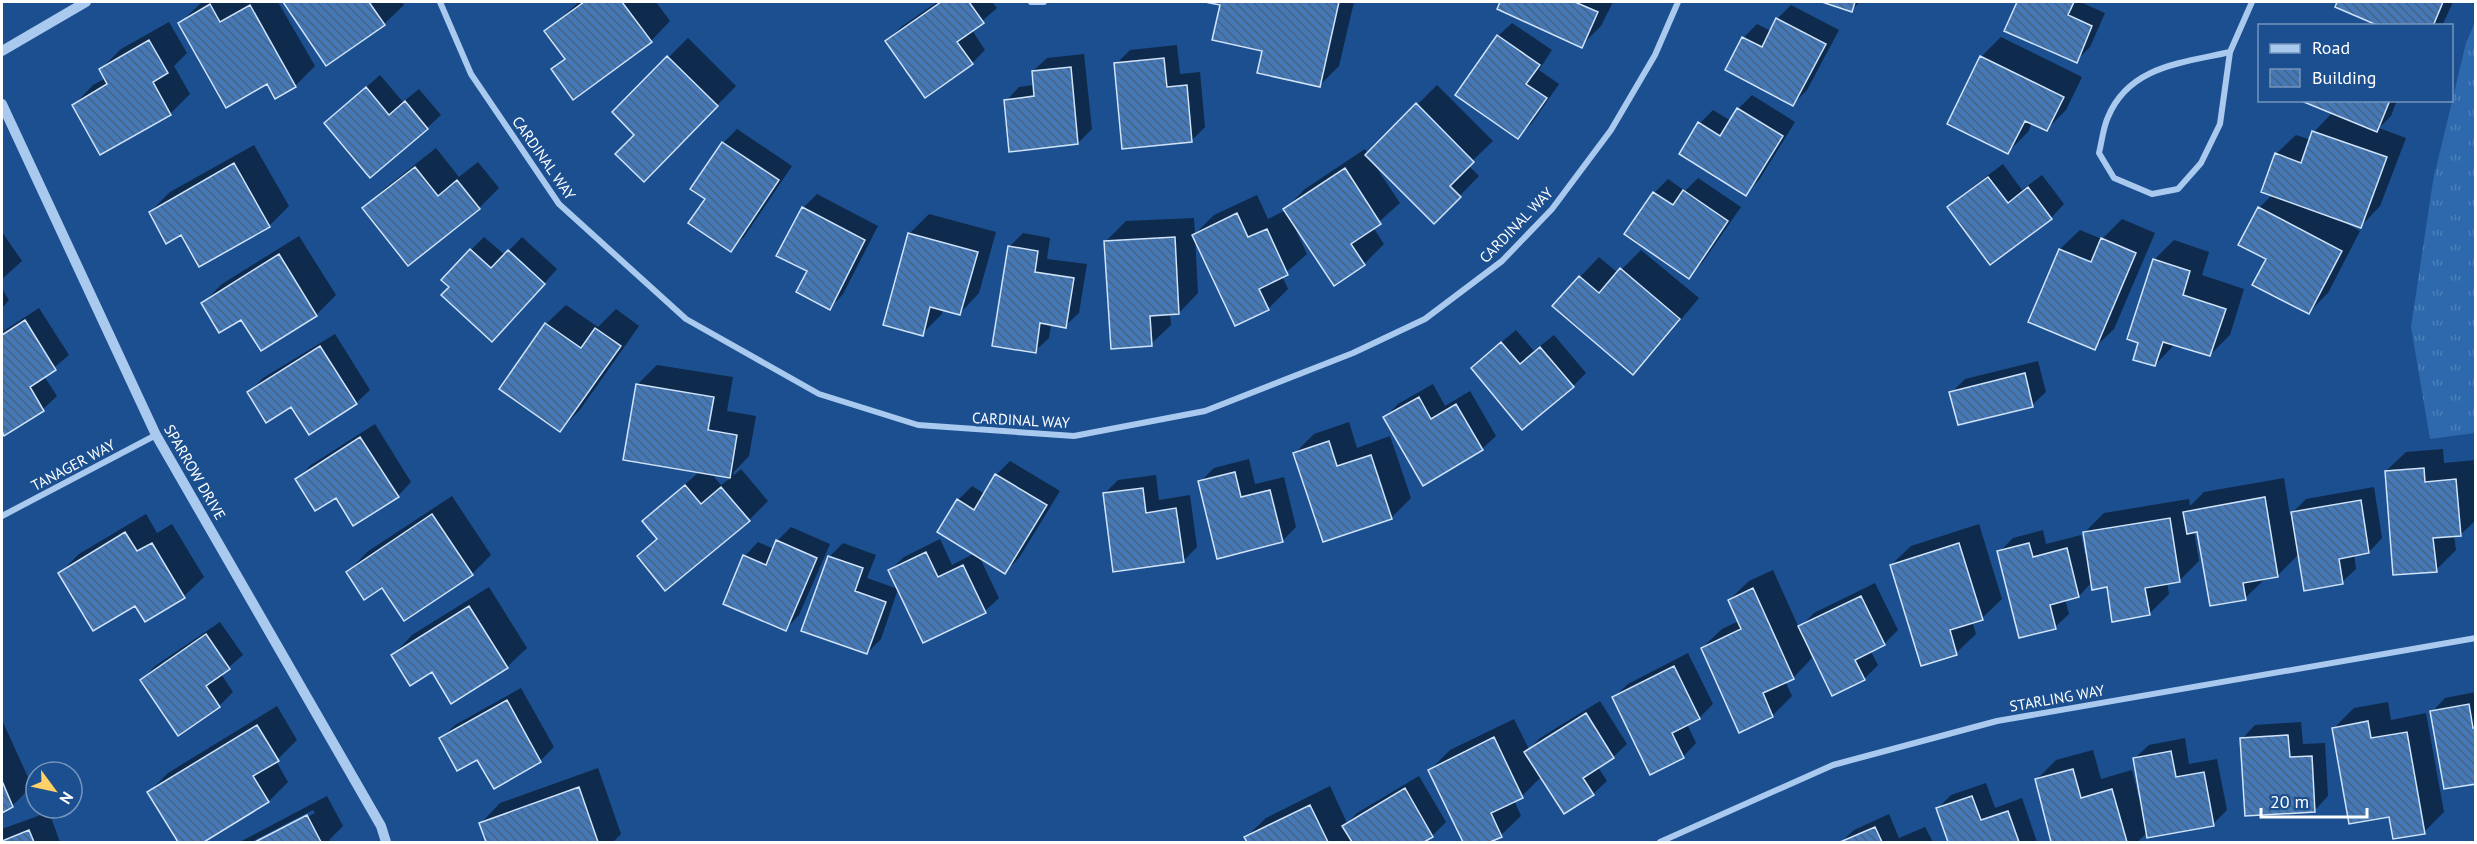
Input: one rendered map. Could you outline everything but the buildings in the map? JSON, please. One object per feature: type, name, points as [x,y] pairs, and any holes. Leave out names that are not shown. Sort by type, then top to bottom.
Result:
[{"type":"street","points":[[2,51],[86,2]]},
{"type":"street","name":"CARDINAL WAY","points":[[440,2],[471,74],[559,204],[686,319],[819,394],[918,425],[1074,436],[1205,411],[1353,352],[1425,319],[1502,261],[1551,209],[1611,130],[1655,55],[1678,2]]},
{"type":"street","points":[[1032,2],[1044,2]]},
{"type":"street","points":[[2230,52],[2154,69],[2121,93],[2107,118],[2099,153],[2114,178],[2152,194],[2178,189],[2201,163],[2220,124],[2230,52],[2252,2]]},
{"type":"street","name":"SPARROW DRIVE","points":[[2,104],[156,435],[381,826],[386,843]]},
{"type":"street","name":"TANAGER WAY","points":[[2,516],[156,435]]},
{"type":"street","name":"STARLING WAY","points":[[1660,843],[1833,765],[1997,721],[2475,638]]},
{"type":"green space","points":[[2475,22],[2475,433],[2430,439],[2411,327],[2433,181],[2466,43]]}]
